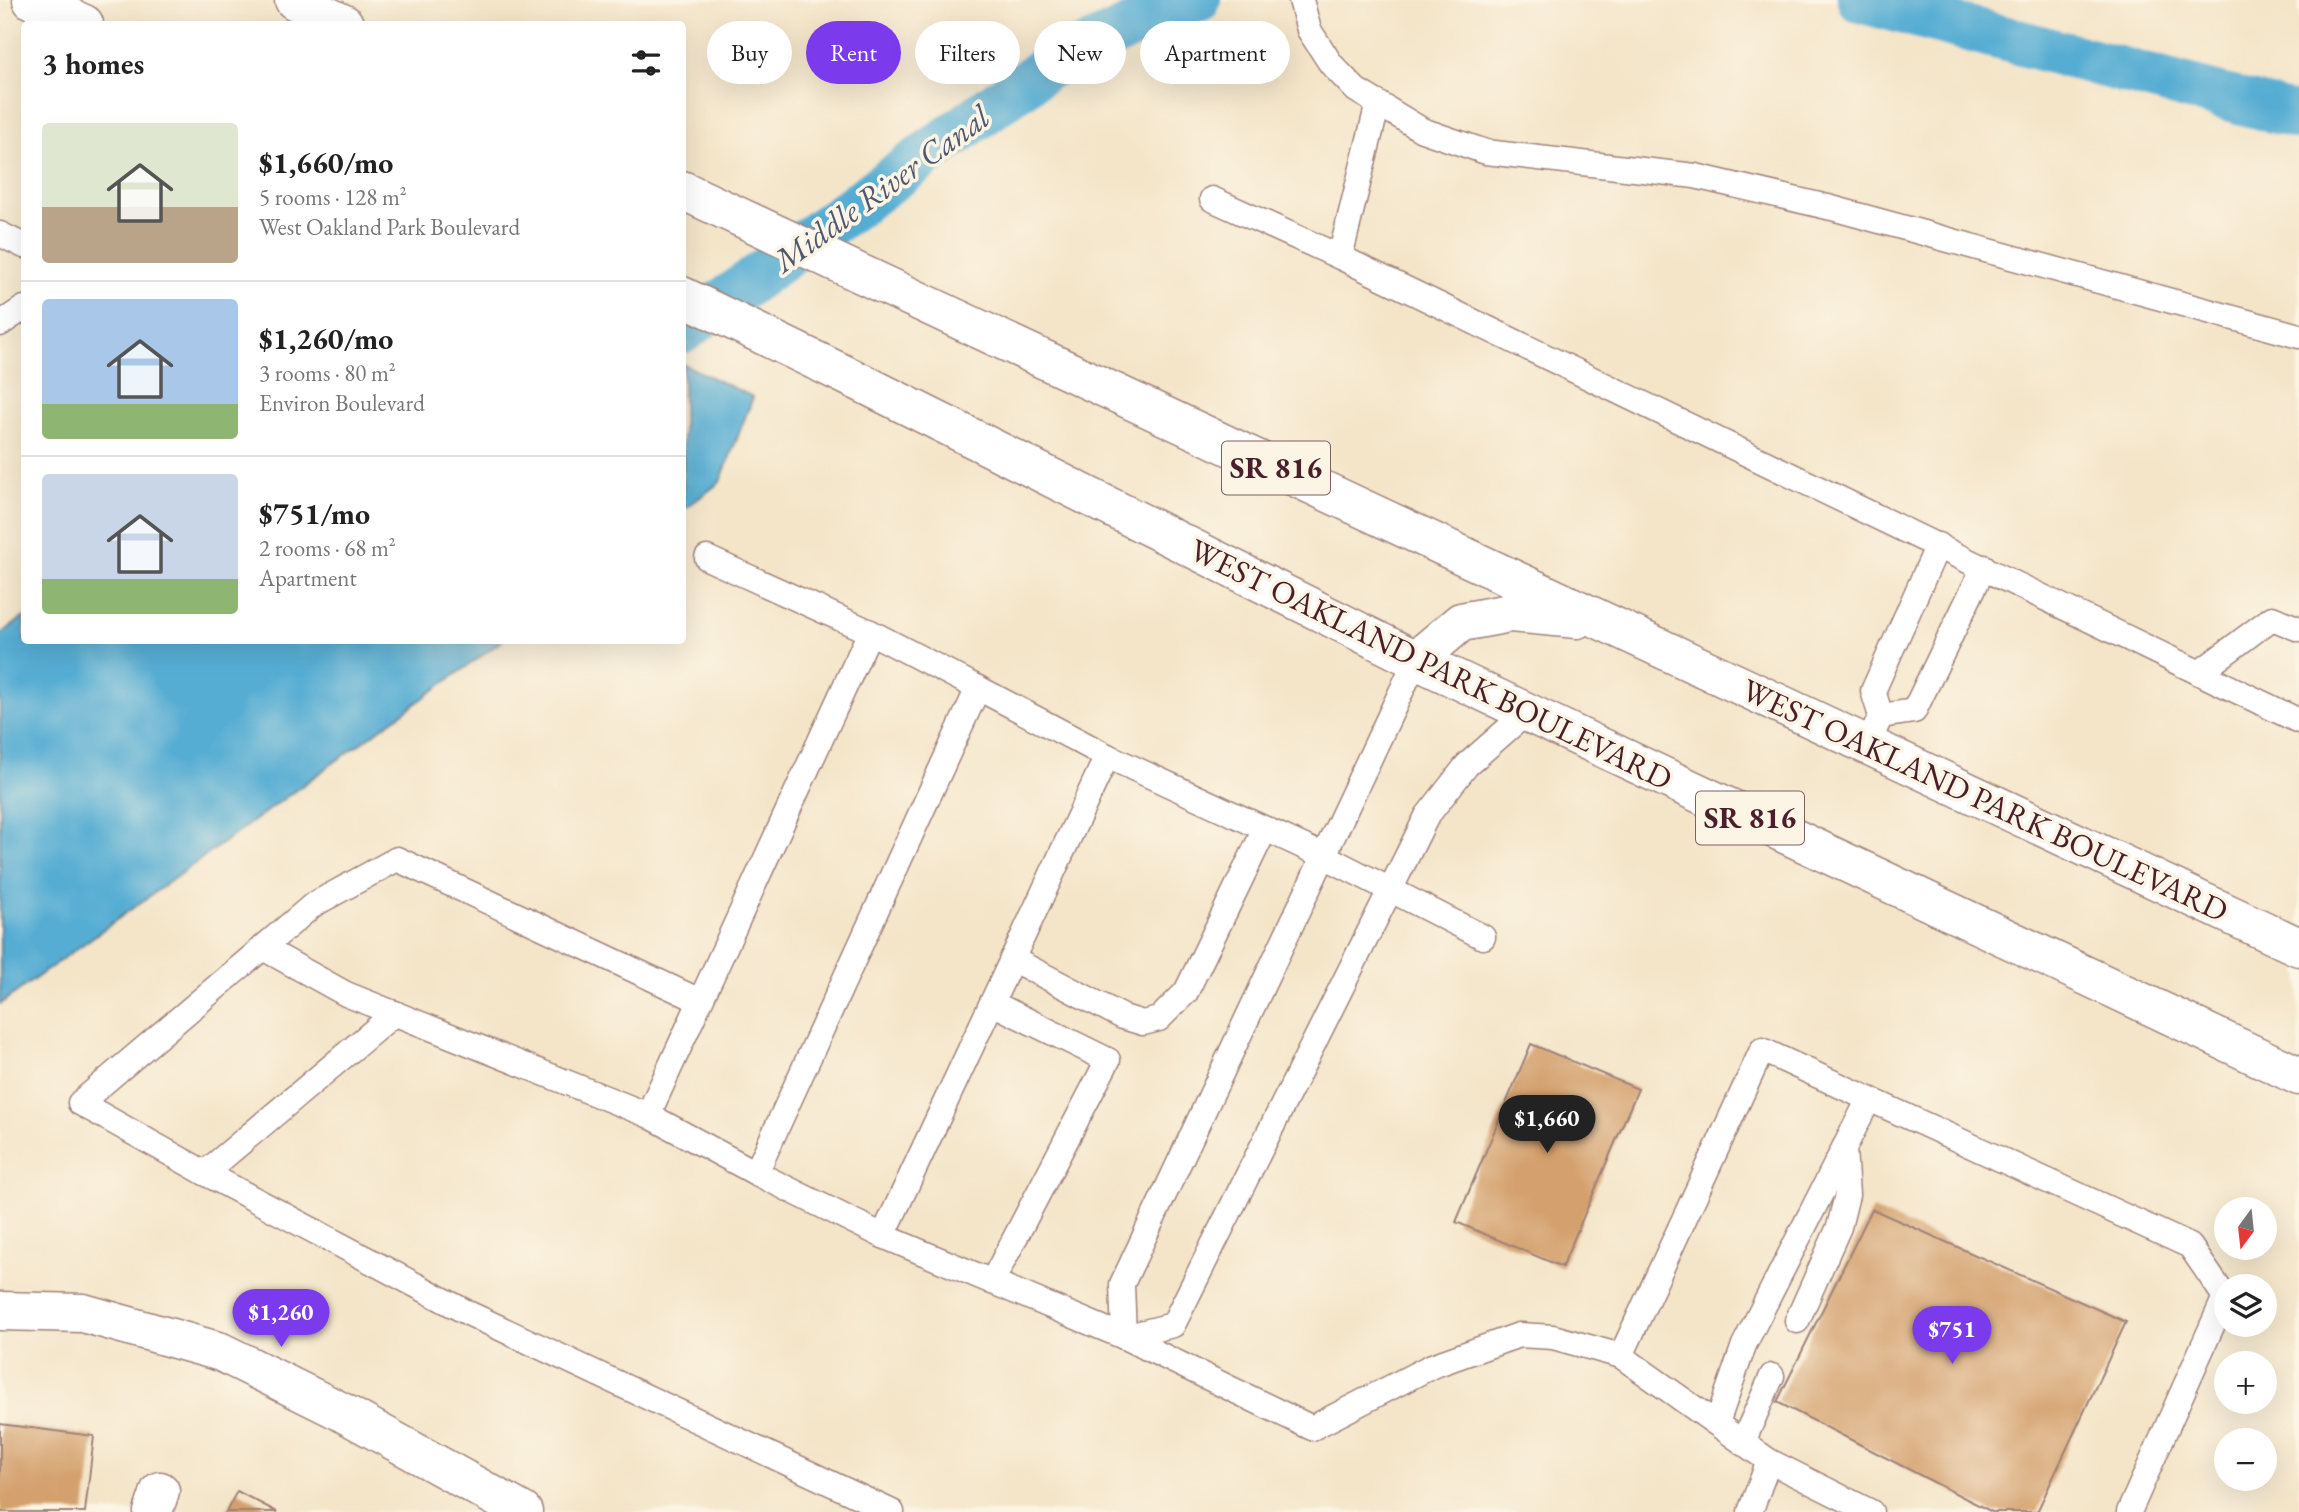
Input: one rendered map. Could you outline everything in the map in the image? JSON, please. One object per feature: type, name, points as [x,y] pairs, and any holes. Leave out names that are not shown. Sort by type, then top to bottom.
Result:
[{"type":"main road","points":[[32,0],[78,21]]},
{"type":"main road","points":[[294,0],[338,21]]},
{"type":"main road","name":"WEST OAKLAND PARK BOULEVARD","points":[[698,197],[1604,621],[1875,730],[2299,947]]},
{"type":"main road","name":"WEST OAKLAND PARK BOULEVARD","points":[[686,298],[1416,660],[2299,1076]]},
{"type":"main road","points":[[1416,660],[1461,622],[1510,613],[1604,621]]},
{"type":"main road","points":[[0,1311],[83,1313],[221,1352],[354,1418],[523,1512]]},
{"type":"lane","points":[[1301,0],[1308,30],[1331,64],[1356,90],[1422,130],[1486,152],[1695,176],[1832,208],[2299,336]]},
{"type":"lane","points":[[1340,257],[1378,103]]},
{"type":"lane","points":[[1212,199],[1340,257],[2299,721]]},
{"type":"lane","points":[[0,234],[21,244]]},
{"type":"lane","points":[[0,324],[21,310]]},
{"type":"lane","points":[[1938,545],[1873,691],[1875,730],[1914,711],[1984,567]]},
{"type":"lane","points":[[707,558],[870,632],[1107,755],[1324,856],[1483,937]]},
{"type":"lane","points":[[2199,673],[2272,618],[2299,629]]},
{"type":"lane","points":[[648,1115],[870,632]]},
{"type":"lane","points":[[1124,1337],[1122,1284],[1416,660]]},
{"type":"lane","points":[[756,1173],[978,688]]},
{"type":"lane","points":[[1124,1337],[1172,1325],[1427,816],[1467,765],[1527,713]]},
{"type":"lane","points":[[883,1236],[1107,755]]},
{"type":"lane","points":[[1012,959],[1123,1017],[1143,1024],[1159,1019],[1186,992],[1265,829]]},
{"type":"lane","points":[[700,1001],[397,859],[313,905],[80,1104],[470,1314],[892,1512]]},
{"type":"lane","points":[[263,948],[346,995],[648,1115],[756,1173],[883,1236],[1124,1337],[1312,1428],[1432,1366],[1519,1335],[1553,1337],[1621,1356],[1769,1461],[1871,1512]]},
{"type":"lane","points":[[992,1003],[1108,1060],[992,1282]]},
{"type":"lane","points":[[205,1173],[395,1013]]},
{"type":"lane","points":[[1621,1356],[1762,1050],[2190,1246],[2225,1297],[2129,1512]]},
{"type":"lane","points":[[1717,1423],[1744,1345],[1869,1099]]},
{"type":"lane","points":[[1797,1321],[1839,1227],[1847,1195],[1844,1148]]},
{"type":"lane","points":[[1743,1442],[1772,1376]]},
{"type":"lane","points":[[1750,1512],[1769,1461]]},
{"type":"water","points":[[686,365],[753,397],[720,482],[686,508]]},
{"type":"water","points":[[21,619],[21,644],[498,644],[0,1004],[0,635]]},
{"type":"building","points":[[1531,1044],[1638,1089],[1562,1267],[1456,1222]]},
{"type":"building","points":[[1872,1209],[2126,1322],[2037,1512],[1992,1512],[1777,1402]]},
{"type":"building","points":[[0,1424],[94,1436],[85,1512],[0,1512]]},
{"type":"building","points":[[237,1491],[277,1512],[226,1512]]},
{"type":"waterway","name":"Middle River Canal","points":[[686,328],[1050,65],[1176,5],[1198,0]]},
{"type":"waterway","name":"Middle River Canal","points":[[1860,0],[2299,117]]}]
